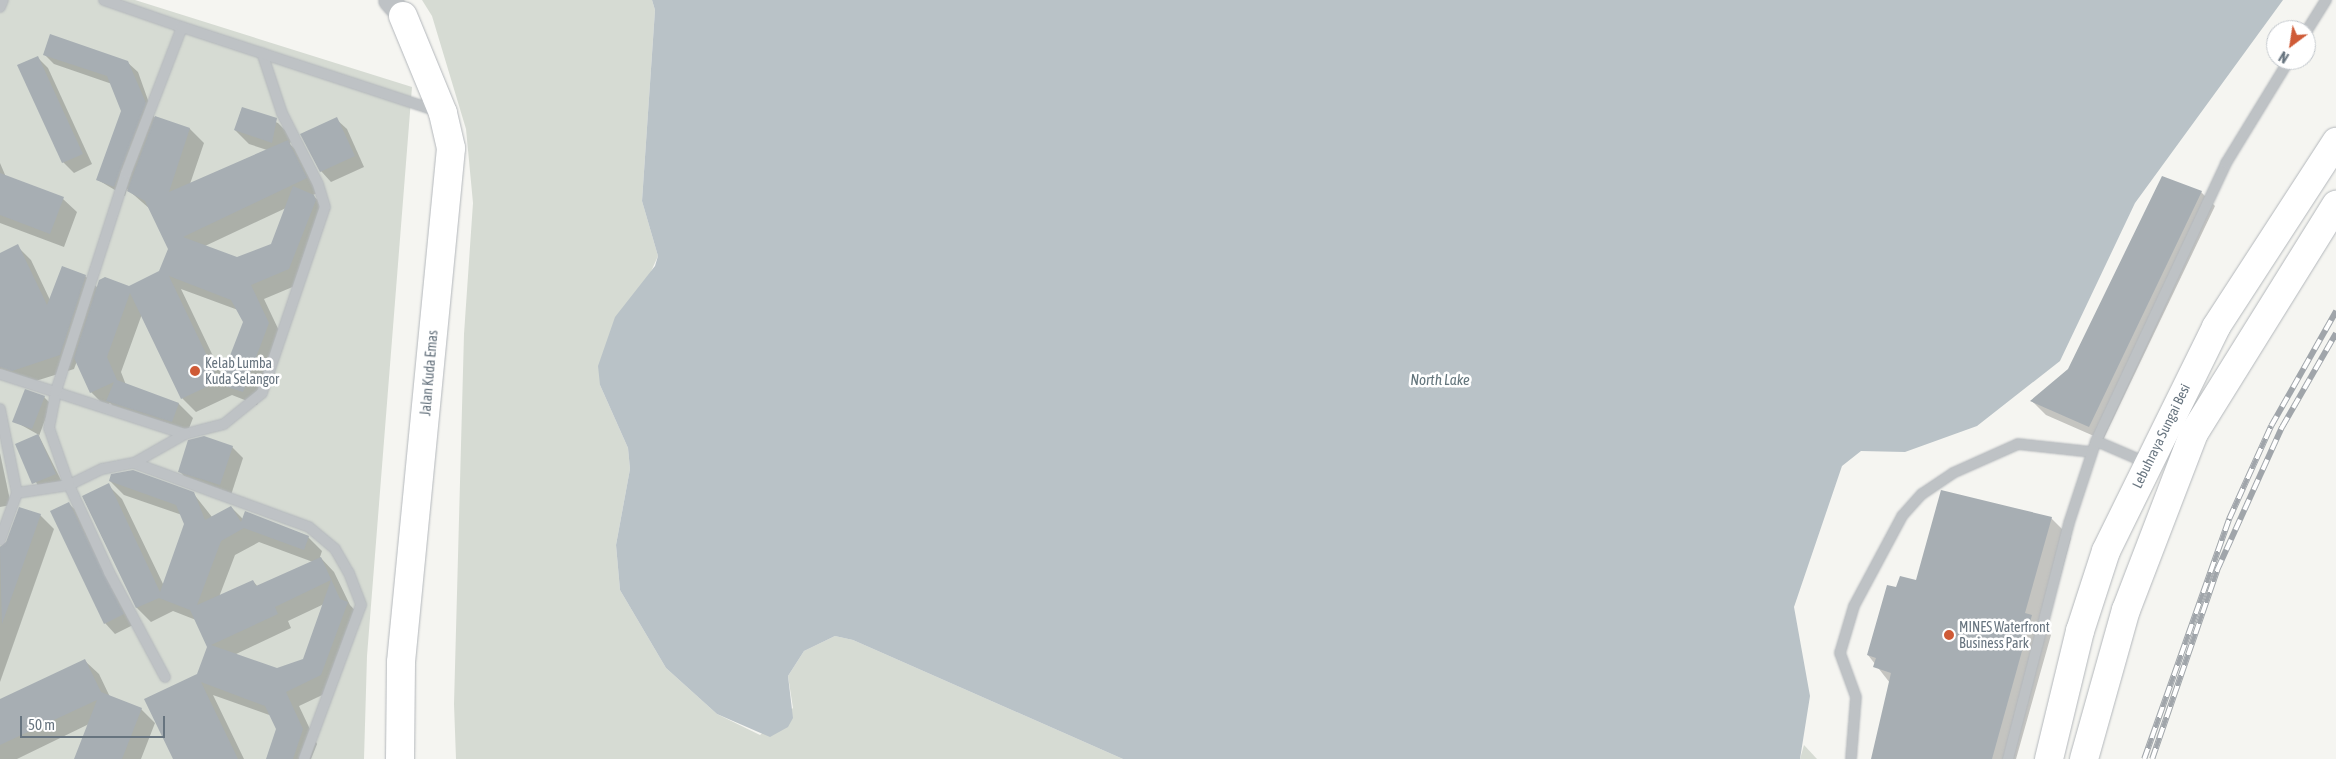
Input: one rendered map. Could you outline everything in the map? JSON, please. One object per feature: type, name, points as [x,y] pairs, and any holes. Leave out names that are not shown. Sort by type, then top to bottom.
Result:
[{"type":"main road","name":"Jalan Kuda Emas","points":[[396,8],[443,113],[450,148],[402,662],[400,759]]},
{"type":"main road","name":"Lebuhraya Sungai Besi","points":[[2049,759],[2093,588],[2147,463],[2221,318],[2336,142]]},
{"type":"main road","name":"Lebuhraya Sungai Besi","points":[[2084,759],[2129,602],[2194,433],[2336,205]]},
{"type":"lane","points":[[0,7],[3,0]]},
{"type":"lane","points":[[104,0],[443,113]]},
{"type":"lane","points":[[2314,20],[2326,0]]},
{"type":"lane","points":[[165,677],[69,486],[49,428],[56,391],[126,173],[182,27]]},
{"type":"lane","points":[[17,494],[69,486],[102,469],[134,463],[185,434],[224,424],[262,393],[325,207],[318,184],[282,113],[262,53]]},
{"type":"lane","points":[[2008,759],[2096,441],[2226,163],[2283,70]]},
{"type":"lane","points":[[0,374],[185,434]]},
{"type":"lane","points":[[0,409],[17,494],[0,540]]},
{"type":"lane","points":[[2096,441],[2147,463]]},
{"type":"lane","points":[[1851,759],[1856,698],[1840,653],[1866,579],[1902,516],[1922,494],[1953,474],[2018,444],[2092,452]]},
{"type":"lane","points":[[134,463],[309,527],[335,550],[349,573],[361,605],[304,759]]},
{"type":"shaded area","name":"Kelab Lumba Kuda Selangor","points":[[0,0],[135,0],[412,87],[367,656],[364,759],[0,759]]},
{"type":"shaded area","points":[[422,0],[652,0],[655,10],[642,201],[658,256],[600,385],[628,448],[630,469],[616,545],[620,590],[666,668],[717,714],[760,735],[793,708],[788,676],[804,651],[835,636],[853,640],[1123,759],[456,759],[454,704],[464,334],[473,203],[466,129],[432,16]]},
{"type":"shaded area","points":[[1804,745],[1817,759],[1800,759]]},
{"type":"water","name":"North Lake","points":[[652,0],[2283,0],[2268,20],[2266,20],[2266,23],[2135,203],[2060,361],[1977,426],[1905,452],[1861,451],[1842,466],[1794,607],[1810,696],[1800,759],[1123,759],[853,640],[835,636],[804,651],[788,676],[793,718],[788,727],[770,737],[717,714],[666,668],[620,590],[616,545],[630,469],[628,448],[600,385],[598,366],[615,317],[655,266],[658,256],[642,201],[655,10]]},
{"type":"building","points":[[50,34],[128,61],[146,103],[114,187],[96,180],[121,111],[107,76],[43,55]]},
{"type":"building","points":[[38,56],[83,154],[62,163],[17,65]]},
{"type":"building","points":[[242,107],[277,118],[272,143],[234,130]]},
{"type":"building","points":[[155,116],[190,128],[169,192],[288,140],[307,178],[183,237],[237,257],[271,244],[293,186],[314,195],[316,200],[289,269],[251,285],[269,323],[243,392],[219,384],[243,322],[231,300],[169,276],[219,381],[181,399],[130,293],[107,357],[117,380],[179,403],[172,422],[106,401],[114,382],[90,393],[74,358],[99,280],[105,277],[129,286],[159,271],[168,249],[145,201],[127,191]]},
{"type":"building","points":[[337,117],[355,156],[320,172],[300,134]]},
{"type":"building","points":[[0,173],[64,197],[50,234],[0,215]]},
{"type":"building","points":[[2162,176],[2202,191],[2089,427],[2030,401],[2068,369]]},
{"type":"building","points":[[18,244],[47,305],[62,266],[86,275],[60,355],[12,371],[0,367],[0,253]]},
{"type":"building","points":[[25,389],[45,396],[32,429],[12,422]]},
{"type":"building","points":[[38,434],[56,474],[32,484],[15,444]]},
{"type":"building","points":[[204,436],[233,446],[220,485],[178,472],[188,440]]},
{"type":"building","points":[[133,470],[194,492],[205,520],[231,506],[241,522],[245,511],[309,536],[304,550],[244,528],[221,541],[197,605],[253,580],[256,586],[321,557],[340,599],[348,602],[321,675],[286,692],[303,729],[293,759],[266,759],[276,729],[265,706],[201,682],[238,759],[173,759],[144,699],[197,674],[207,647],[190,610],[159,598],[136,608],[82,496],[109,483],[160,592],[184,524],[176,505],[109,481],[111,474]],"holes":[[[331,580],[303,659],[277,668],[211,645],[278,614],[275,607]]]},
{"type":"building","name":"MINES Waterfront Business Park","points":[[1941,490],[2052,517],[2025,613],[2032,615],[1992,759],[1871,759],[1891,673],[1873,667],[1876,658],[1867,655],[1887,585],[1896,587],[1900,576],[1916,580]]},
{"type":"building","points":[[69,502],[124,614],[104,624],[50,511]]},
{"type":"building","points":[[19,507],[41,514],[2,624],[0,547],[6,542]]},
{"type":"building","points":[[85,659],[101,692],[142,708],[122,759],[74,759],[97,700],[0,745],[0,699]]},
{"type":"railway","points":[[2144,759],[2229,519],[2271,426],[2336,311]]},
{"type":"railway","points":[[2152,759],[2217,570],[2282,427],[2336,333]]},
{"type":"place","name":"Kelab Lumba Kuda Selangor","points":[[195,371]]},
{"type":"place","name":"MINES Waterfront Business Park","points":[[1949,635]]}]
